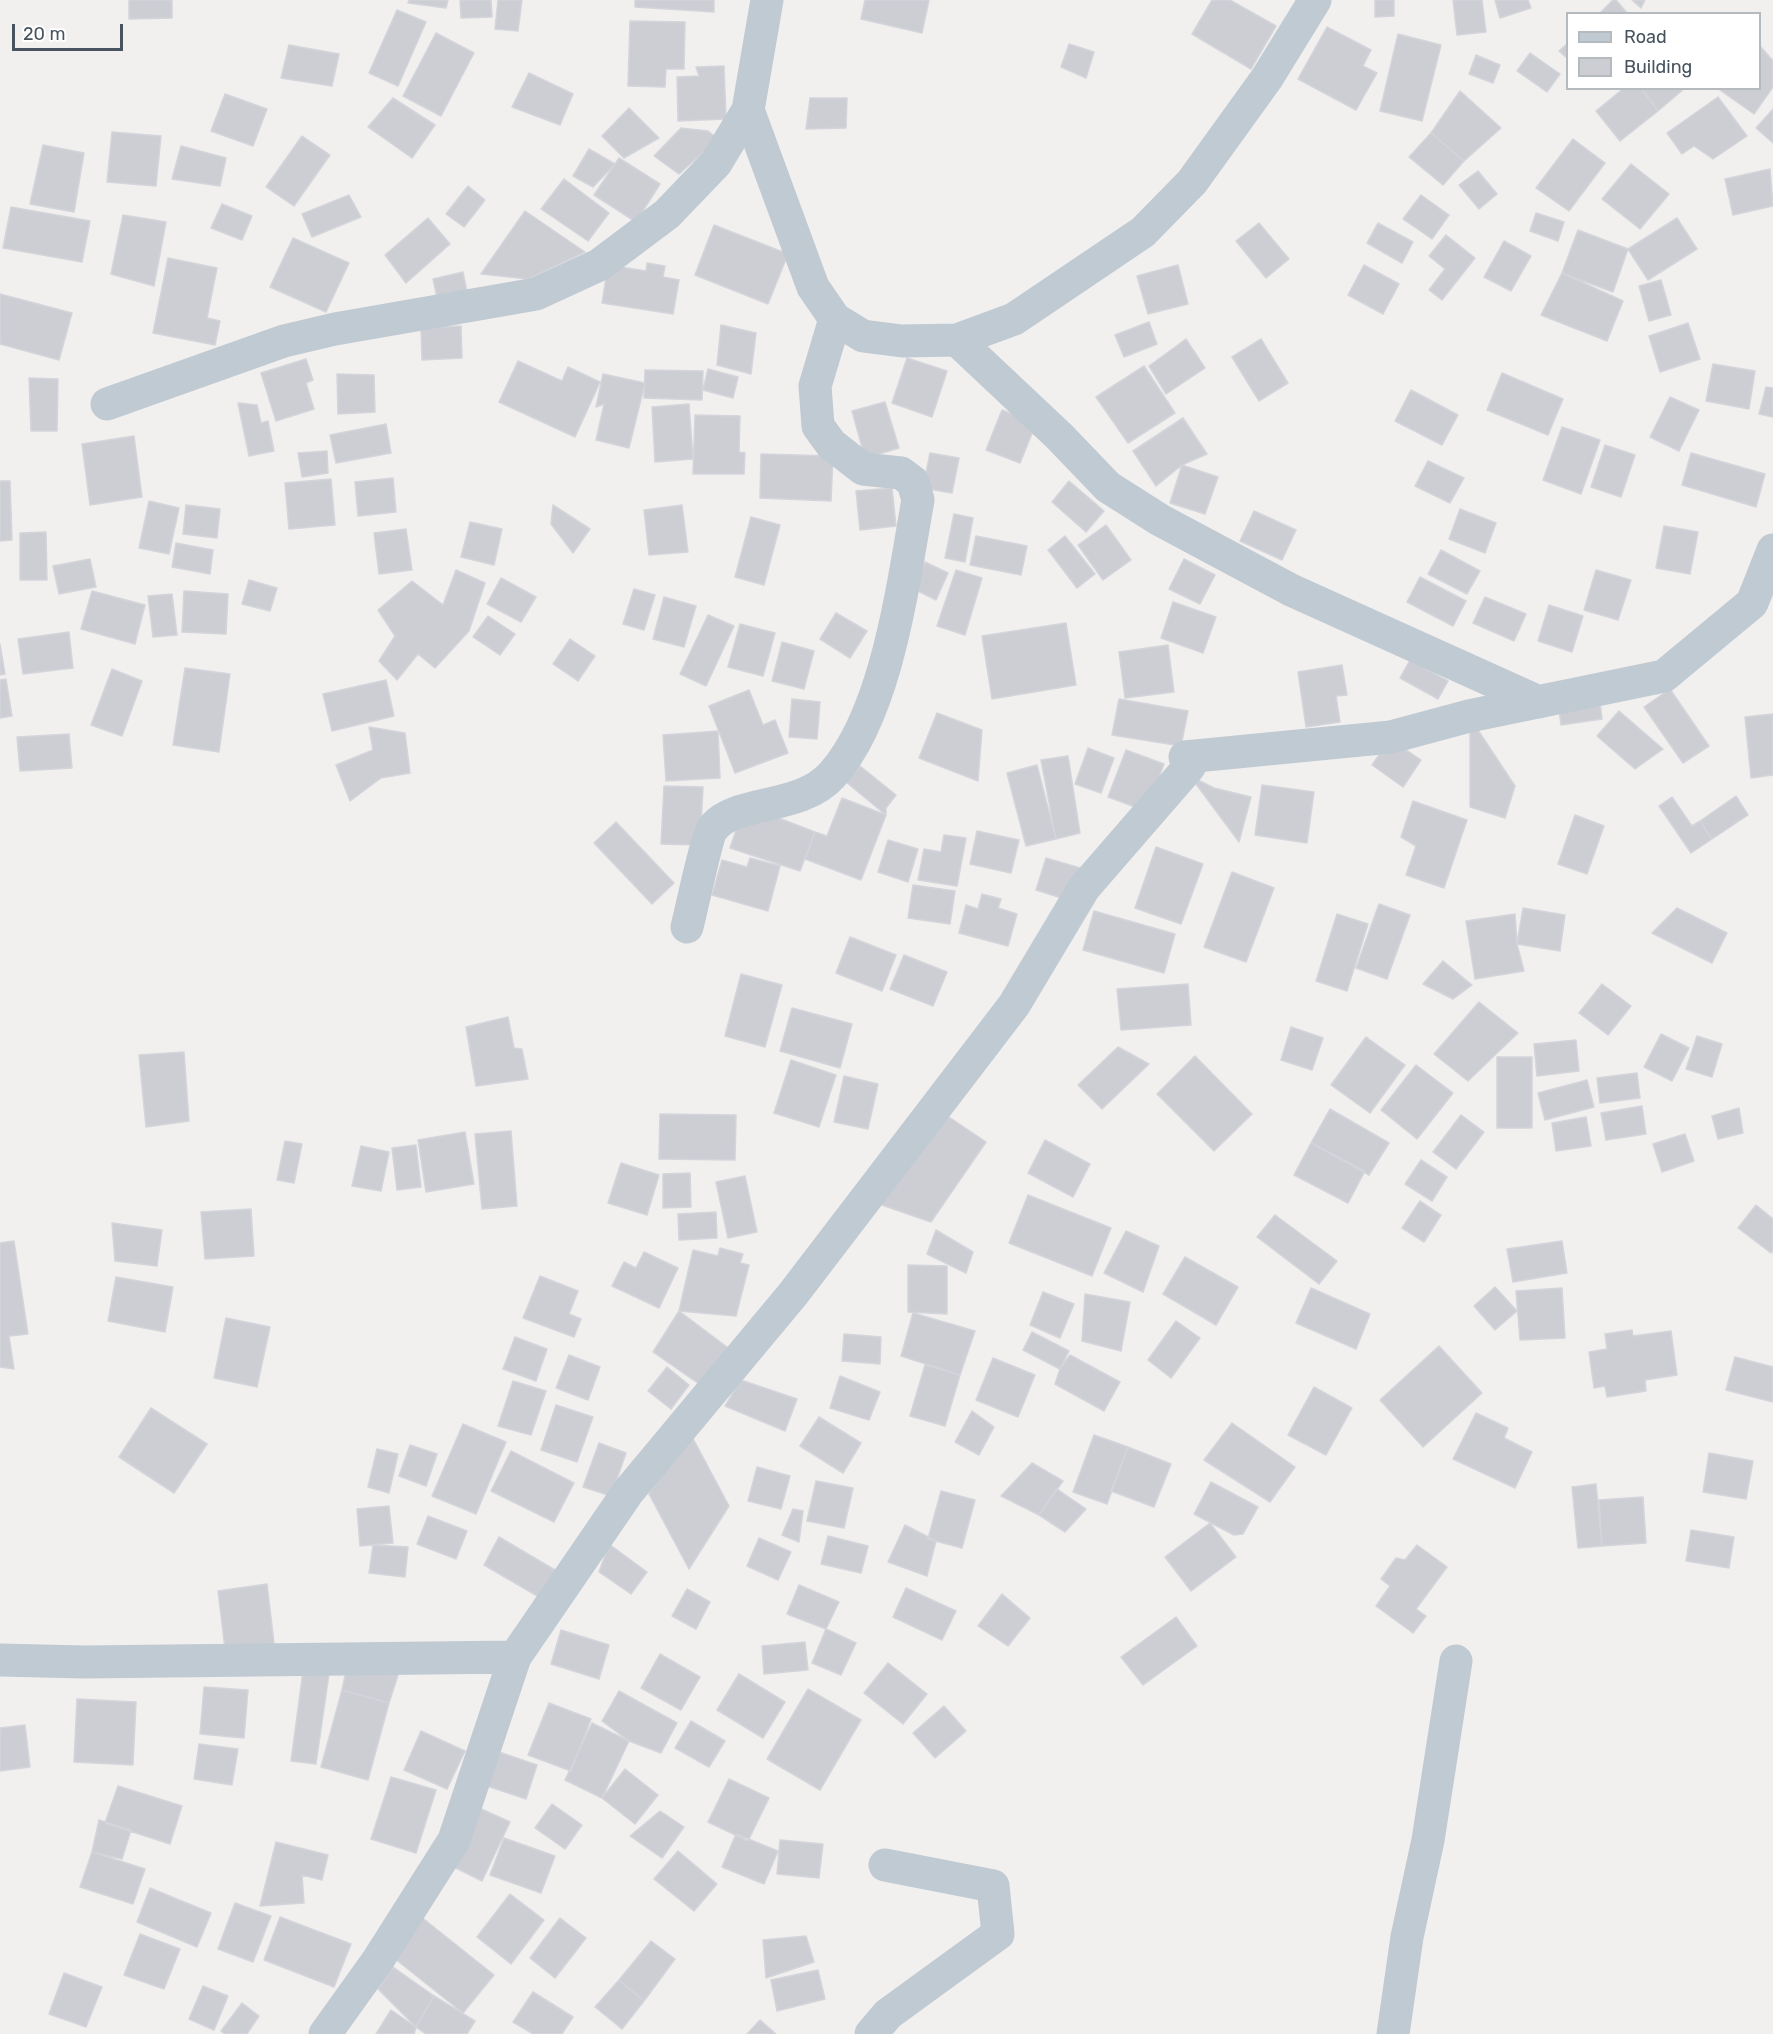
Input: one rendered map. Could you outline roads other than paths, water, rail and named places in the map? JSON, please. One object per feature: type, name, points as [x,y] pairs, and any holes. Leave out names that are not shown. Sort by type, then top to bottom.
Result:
[{"type":"street","points":[[107,404],[284,341],[335,328],[536,294],[599,265],[667,214],[716,164],[748,110],[767,0]]},
{"type":"street","points":[[748,110],[813,287],[835,319],[863,336],[902,341],[957,340],[1014,319],[1143,232],[1192,182],[1267,78],[1315,0]]},
{"type":"street","points":[[687,927],[712,828],[729,814],[774,804],[816,790],[833,774],[854,743],[872,701],[891,644],[918,501],[913,482],[901,473],[863,469],[831,444],[818,426],[814,386],[835,319]]},
{"type":"street","points":[[957,340],[1059,436],[1108,487],[1160,520],[1291,590],[1539,702]]},
{"type":"street","points":[[325,2034],[378,1960],[454,1840],[515,1657],[628,1492],[793,1294],[1014,1005],[1084,888],[1189,768],[1185,757],[1391,737],[1539,702],[1664,676],[1752,603],[1773,550]]},
{"type":"street","points":[[0,1660],[84,1662],[515,1657]]},
{"type":"street","points":[[1393,2034],[1407,1937],[1428,1840],[1456,1661]]},
{"type":"street","points":[[871,2034],[888,2014],[998,1934],[993,1886],[885,1865]]}]
